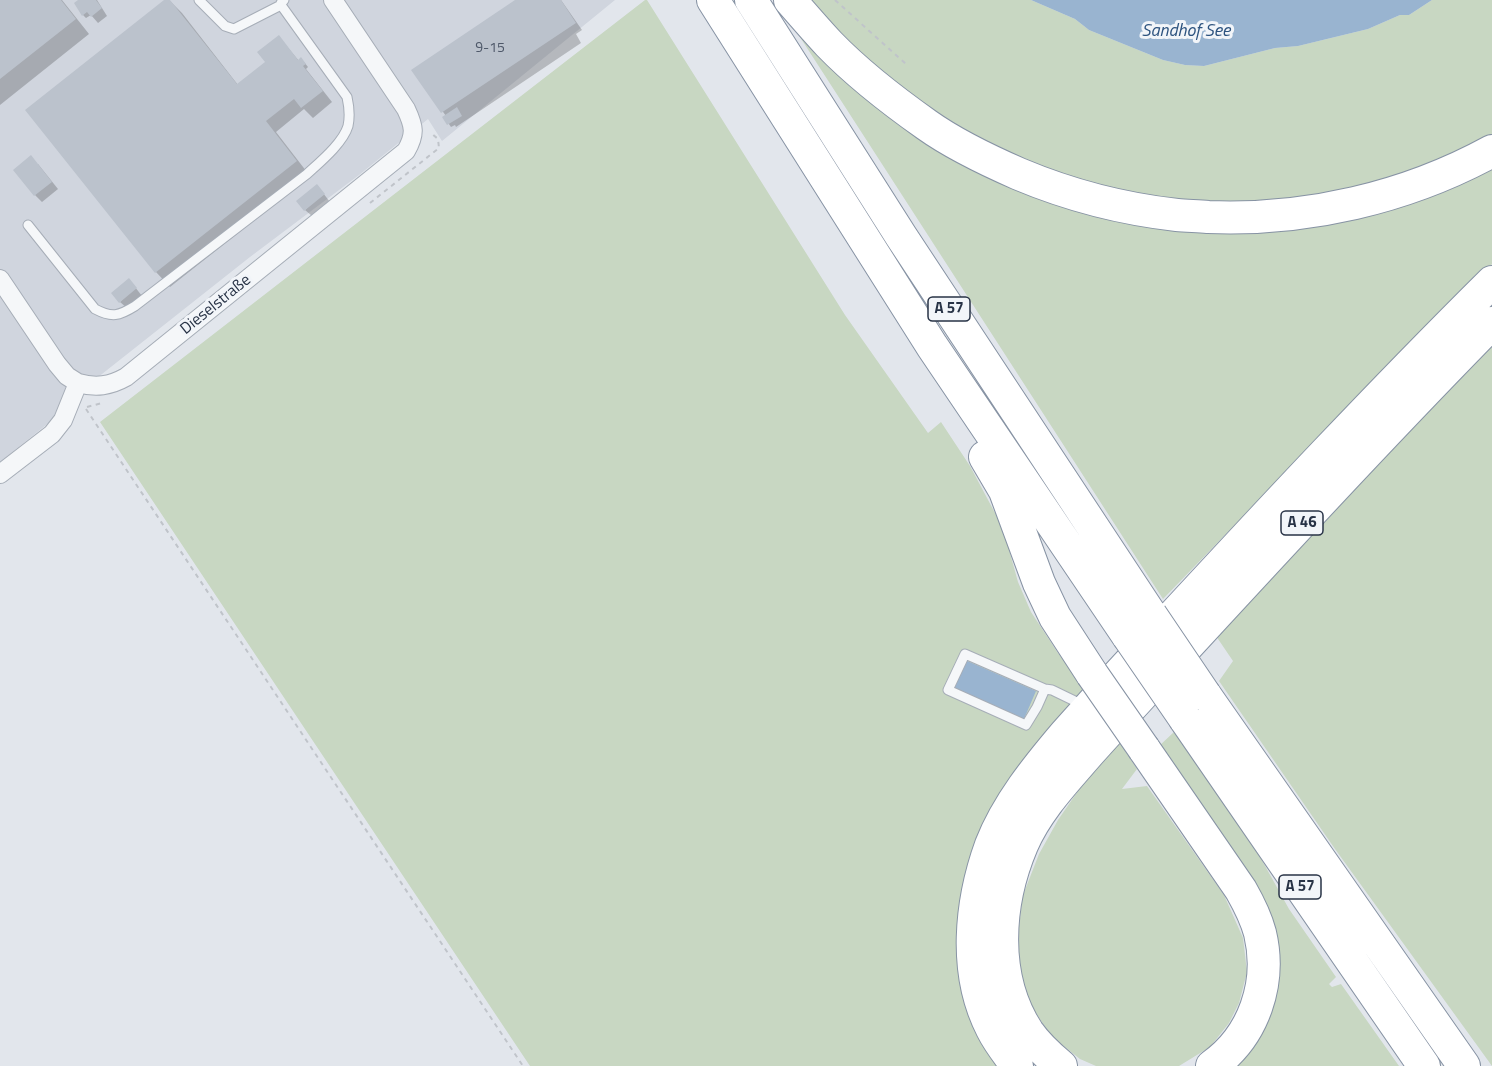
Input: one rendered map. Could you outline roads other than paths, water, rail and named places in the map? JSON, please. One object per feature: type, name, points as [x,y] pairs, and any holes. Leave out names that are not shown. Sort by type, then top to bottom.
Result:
[{"type":"highway","name":"A 57","points":[[714,0],[932,346],[1424,1066]]},
{"type":"highway","name":"A 57","points":[[751,0],[901,236],[1151,615],[1464,1066]]},
{"type":"highway","points":[[790,0],[846,59],[877,87],[928,126],[985,159],[1044,184],[1104,202],[1177,215],[1239,218],[1301,213],[1364,201],[1428,181],[1492,151]]},
{"type":"highway","points":[[1017,1066],[991,1028],[981,1004],[973,958],[973,934],[978,890],[992,843],[1017,797],[1032,774],[1088,708],[1242,541],[1492,282]]},
{"type":"highway","name":"A 46","points":[[1061,1066],[1029,1034],[1017,1014],[1004,972],[1002,930],[1008,888],[1023,842],[1035,821],[1050,798],[1068,777],[1258,570],[1492,323]]},
{"type":"highway","points":[[932,346],[960,416],[1005,491],[1023,541],[1055,616],[1092,674],[1241,890],[1253,912],[1263,950],[1262,989],[1248,1026],[1234,1046],[1212,1066]]},
{"type":"street","name":"Dieselstraße","points":[[78,383],[102,386],[126,377],[406,151],[413,132],[412,121],[336,1]]},
{"type":"street","points":[[0,281],[57,364],[67,376],[78,383],[63,420],[52,434],[0,474]]},
{"type":"lane","points":[[28,225],[94,309],[107,316],[123,314],[307,174],[344,135],[348,125],[347,97],[283,3],[234,28],[225,26],[199,0]]},
{"type":"lane","points":[[1045,689],[1026,725],[948,690],[965,654],[1052,690],[1088,708]]},
{"type":"water","name":"Sandhof See","points":[[1031,0],[1432,0],[1409,15],[1400,15],[1368,29],[1298,46],[1275,48],[1204,66],[1163,60],[1089,30],[1075,19]]},
{"type":"water","points":[[965,660],[1036,691],[1024,719],[953,688]]}]
